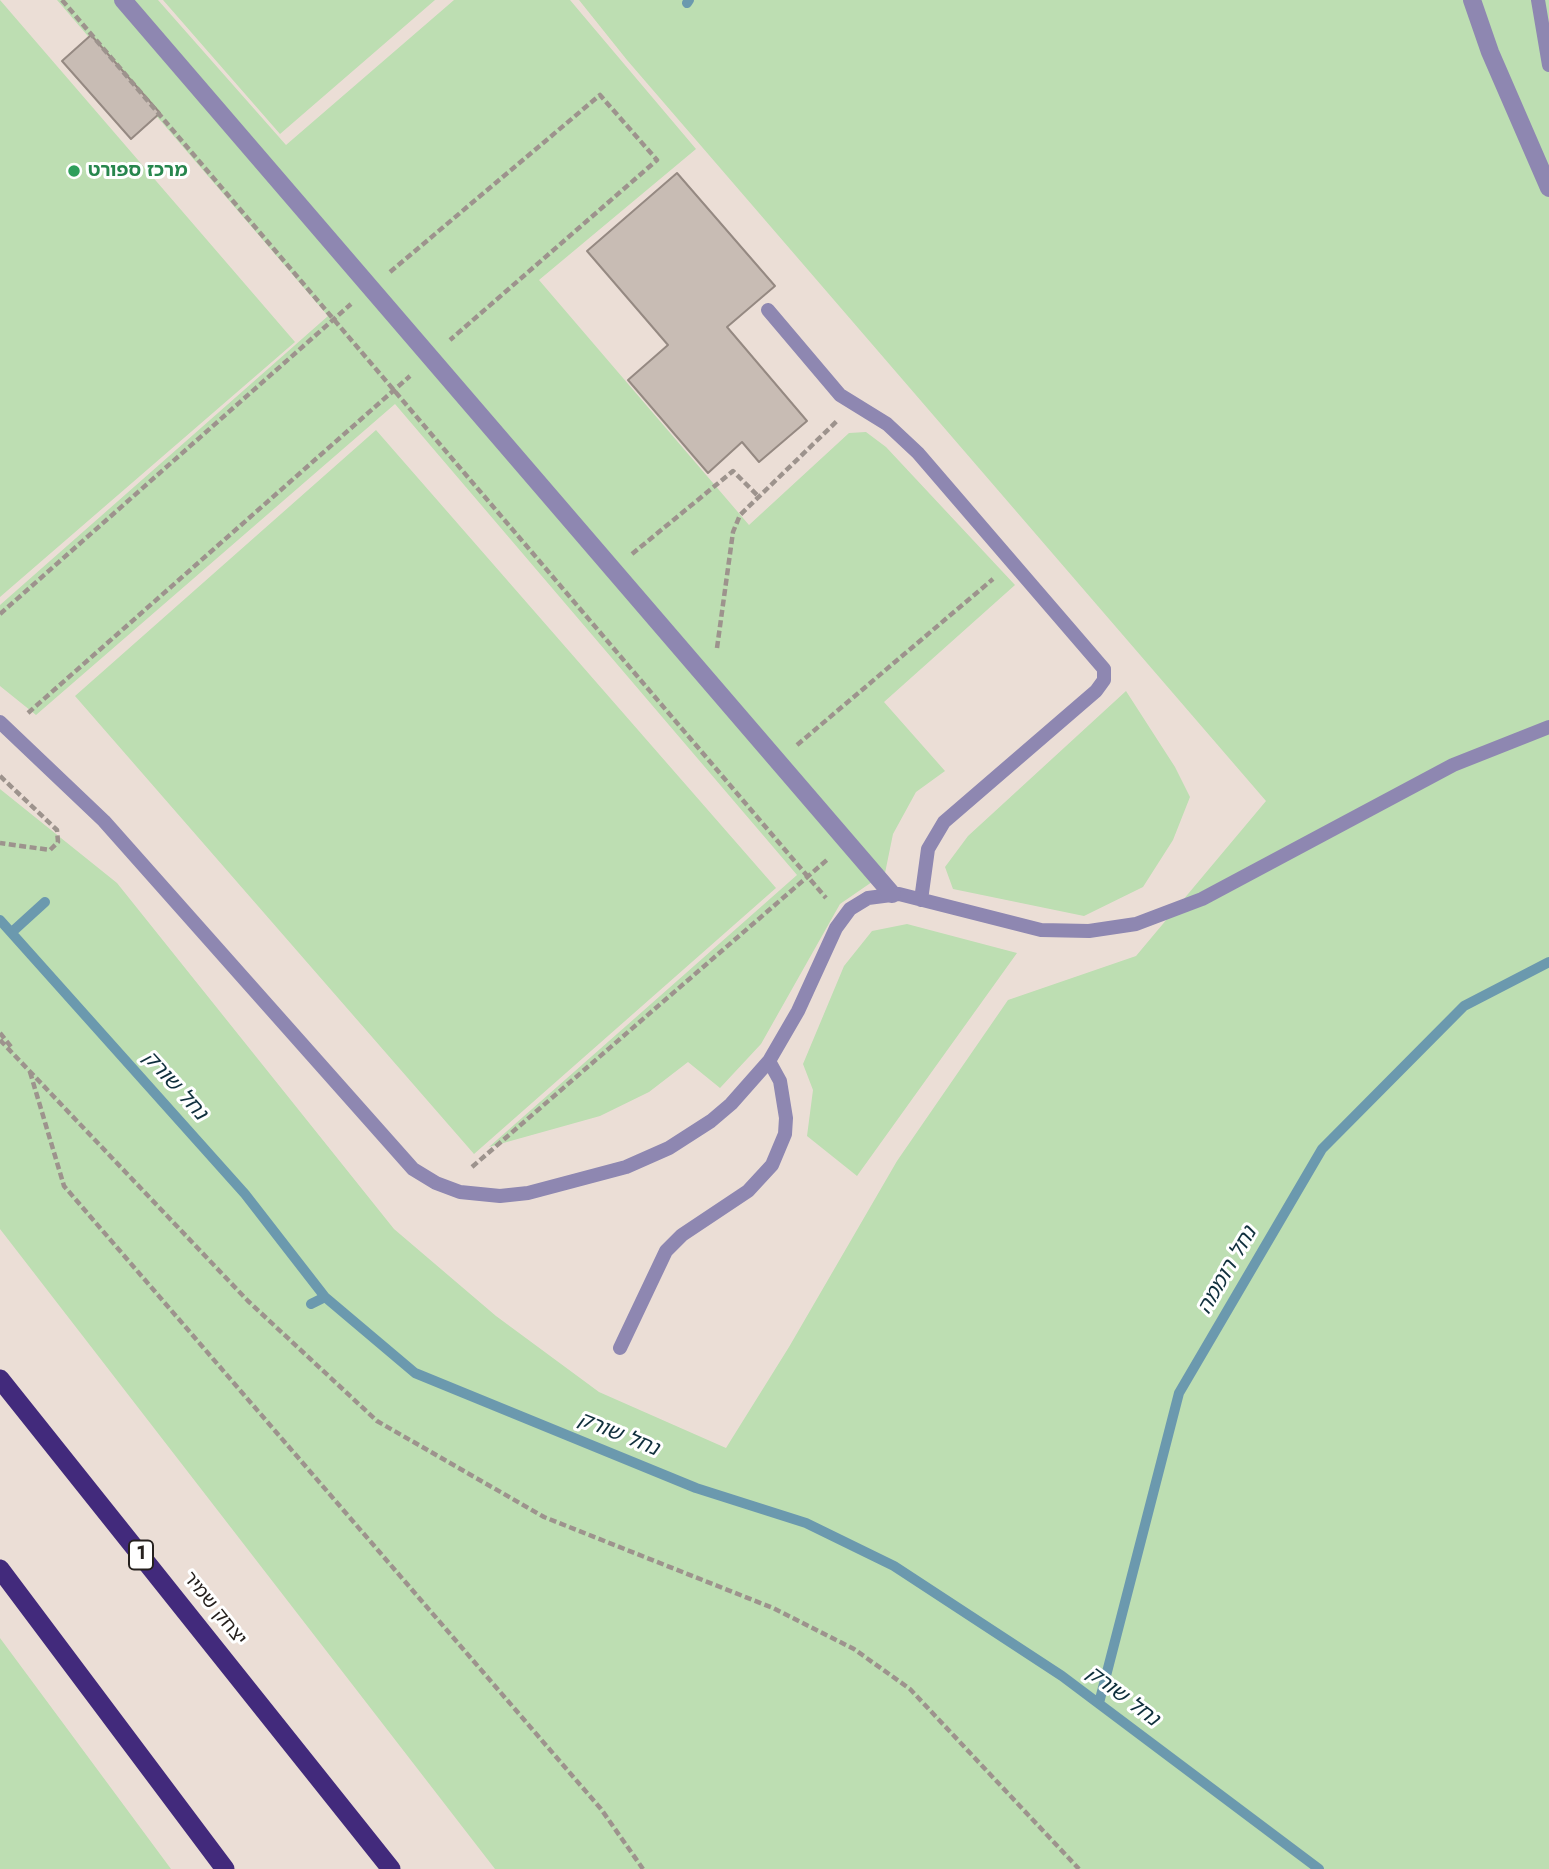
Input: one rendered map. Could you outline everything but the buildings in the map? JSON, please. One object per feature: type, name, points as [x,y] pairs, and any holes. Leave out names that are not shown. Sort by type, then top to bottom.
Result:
[{"type":"highway","name":"יצחק שמיר","points":[[0,1379],[391,1869]]},
{"type":"highway","points":[[0,1569],[225,1869]]},
{"type":"street","points":[[123,0],[892,894]]},
{"type":"street","points":[[1472,0],[1490,52],[1549,188]]},
{"type":"lane","points":[[1538,0],[1549,65]]},
{"type":"lane","points":[[768,310],[853,405],[887,424],[918,453],[1099,662],[1105,673],[1104,680],[1096,691],[944,822],[928,849],[921,900]]},
{"type":"lane","points":[[4,726],[104,821],[402,1159],[424,1177],[448,1188],[486,1196],[528,1193],[604,1174],[648,1158],[711,1121],[731,1104],[769,1061],[798,1011],[842,917],[867,898],[892,894],[1041,930],[1090,931],[1136,924],[1202,899],[1453,765],[1549,727]]},
{"type":"lane","points":[[620,1348],[666,1251],[682,1235],[748,1191],[772,1165],[785,1134],[786,1118],[780,1082],[769,1061]]},
{"type":"path","points":[[62,0],[842,917]]},
{"type":"path","points":[[0,614],[335,318],[600,94],[657,160],[4,726]]},
{"type":"path","points":[[712,686],[733,532],[740,515],[853,405]]},
{"type":"path","points":[[612,570],[733,471],[759,497]]},
{"type":"path","points":[[777,761],[1013,562]]},
{"type":"path","points":[[0,776],[57,831],[58,842],[50,850],[0,842]]},
{"type":"path","points":[[448,1188],[847,842]]},
{"type":"path","points":[[0,1033],[29,1070],[64,1186],[601,1809],[643,1869]]},
{"type":"path","points":[[0,1040],[248,1301],[376,1421],[544,1517],[773,1608],[854,1649],[910,1689],[1079,1869]]},
{"type":"green space","name":"מרכז ספורט","points":[[0,0],[295,342],[0,597]]},
{"type":"green space","points":[[57,0],[158,0],[286,145],[454,0],[570,0],[696,149],[539,280],[749,525],[849,433],[866,432],[886,447],[1015,585],[884,702],[945,771],[916,792],[893,834],[885,873],[840,904],[761,1044],[720,1088],[688,1062],[649,1092],[600,1116],[489,1147],[797,875],[395,404],[36,715],[0,686],[0,605],[328,316]]},
{"type":"green space","points":[[163,0],[435,0],[280,134]]},
{"type":"green space","points":[[579,0],[1549,0],[1549,1869],[495,1869],[0,1229],[0,789],[117,883],[394,1229],[496,1316],[599,1392],[726,1448],[789,1347],[897,1161],[1008,1000],[1136,956],[1266,801],[627,60]]},
{"type":"green space","points":[[376,430],[776,888],[474,1154],[75,696]]},
{"type":"green space","points":[[1126,691],[1175,767],[1190,797],[1173,840],[1143,887],[1084,916],[953,889],[945,867],[968,836]]},
{"type":"green space","points":[[907,924],[1017,953],[857,1176],[807,1136],[813,1090],[803,1064],[844,966],[872,931]]},
{"type":"green space","points":[[0,1638],[171,1869],[0,1869]]},
{"type":"waterway","points":[[12,932],[45,902]]},
{"type":"waterway","name":"נחל שורק","points":[[0,920],[245,1194],[325,1297],[415,1373],[696,1488],[806,1523],[894,1566],[1062,1676],[1319,1869]]},
{"type":"waterway","name":"נחל רוממה","points":[[1099,1703],[1179,1393],[1322,1149],[1464,1006],[1549,962]]},
{"type":"waterway","points":[[311,1304],[325,1297]]},
{"type":"place","name":"מרכז ספורט","points":[[74,171]]}]
